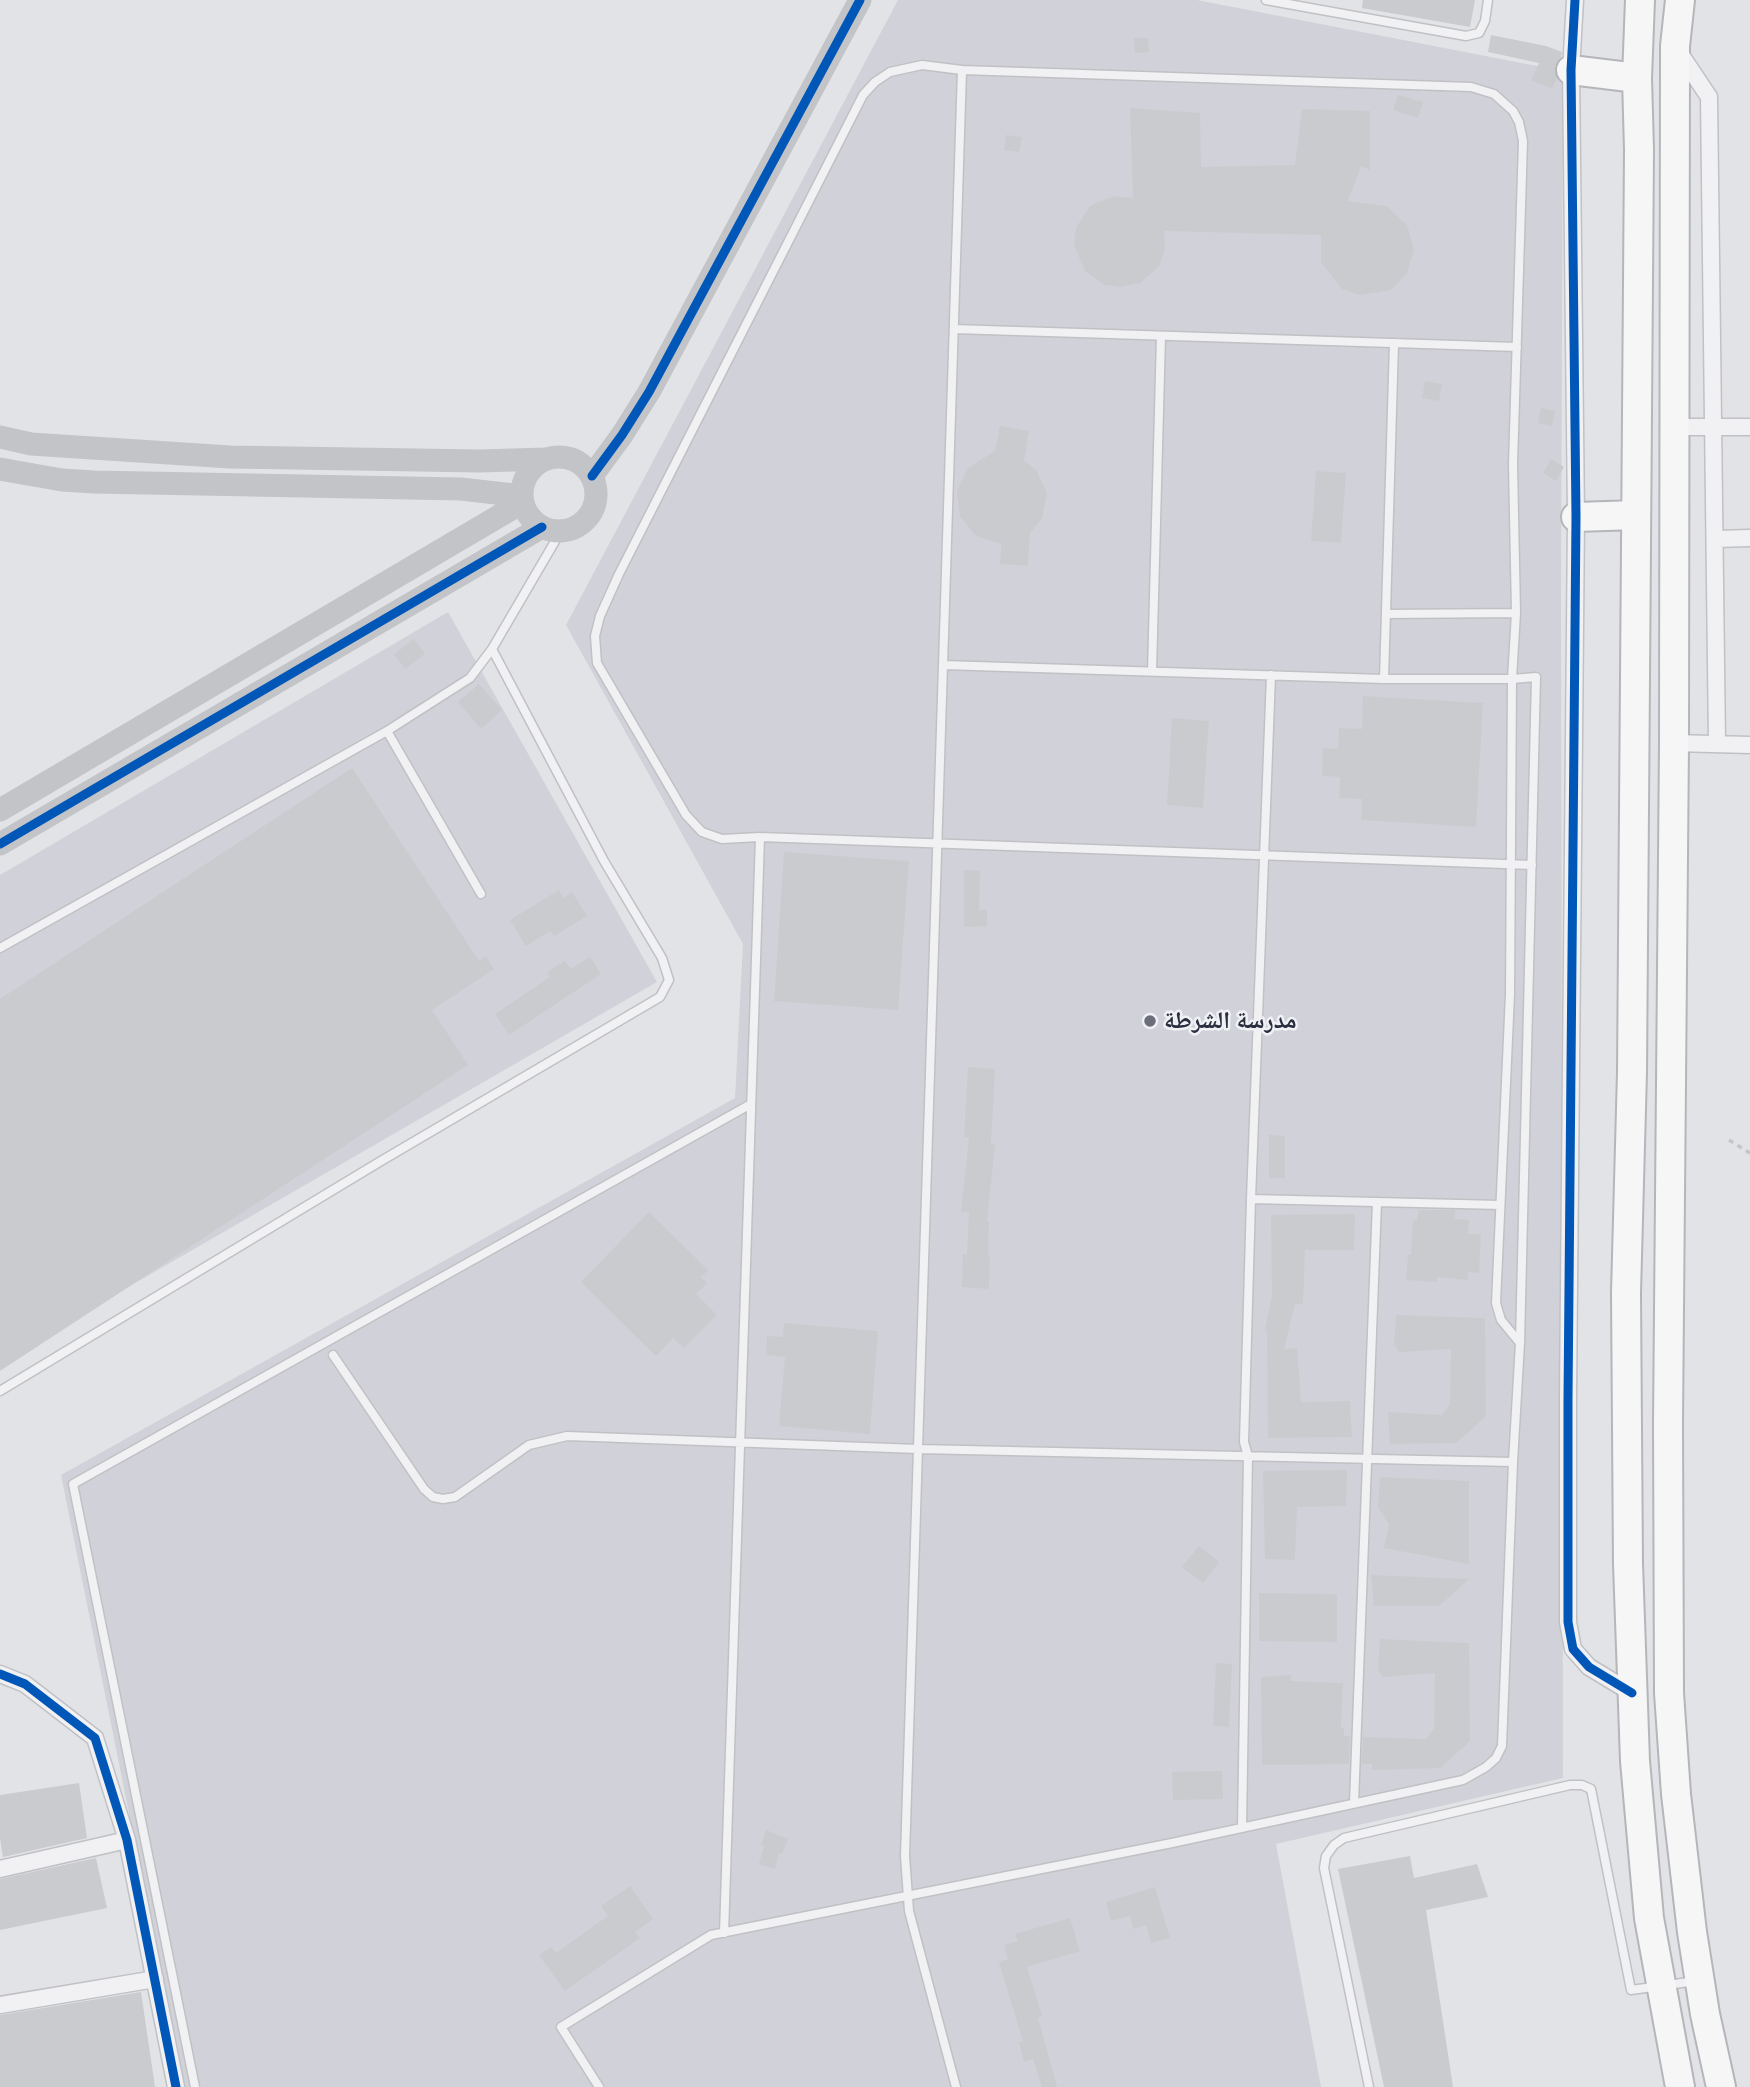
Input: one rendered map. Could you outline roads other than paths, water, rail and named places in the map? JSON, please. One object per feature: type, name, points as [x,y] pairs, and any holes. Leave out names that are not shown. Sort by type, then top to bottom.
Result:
[{"type":"highway","points":[[1640,0],[1637,78],[1639,163],[1632,1059],[1626,1293],[1628,1564],[1635,1761],[1649,1918],[1680,2087]]},
{"type":"highway","points":[[1681,0],[1675,46],[1669,1693],[1682,1852],[1699,1981],[1721,2087]]},
{"type":"highway","points":[[1572,70],[1637,78]]},
{"type":"highway","points":[[1576,517],[1636,515]]},
{"type":"street","points":[[592,477],[649,392],[860,0]]},
{"type":"street","points":[[1575,0],[1572,70],[1576,517],[1568,1622],[1573,1649],[1589,1667],[1632,1693]]},
{"type":"street","points":[[1675,46],[1709,97],[1717,744]]},
{"type":"street","points":[[1675,427],[1750,427]]},
{"type":"street","points":[[0,437],[31,444],[230,457],[480,461],[571,458],[592,477],[596,497],[594,507],[581,524],[572,529],[552,529],[0,845]]},
{"type":"street","points":[[546,459],[529,472],[524,481],[522,499],[526,511],[552,529]]},
{"type":"street","points":[[0,469],[62,480],[94,482],[461,489],[522,499]]},
{"type":"street","points":[[0,810],[522,499]]},
{"type":"street","points":[[1714,539],[1750,538]]},
{"type":"street","points":[[1674,743],[1750,745]]},
{"type":"street","points":[[0,1674],[25,1684],[95,1738],[127,1840],[176,2087]]},
{"type":"street","points":[[0,1869],[127,1840]]},
{"type":"street","points":[[0,2005],[155,1979]]},
{"type":"lane","points":[[1266,0],[1466,36],[1479,33],[1485,21],[1488,0]]},
{"type":"lane","points":[[1520,1343],[1501,1320],[1496,1303],[1510,994],[1511,865],[1512,679],[1516,613],[1513,464],[1523,141],[1519,122],[1513,111],[1494,94],[1471,87],[962,70],[922,65],[890,72],[875,82],[863,95],[600,616],[595,636],[597,663],[686,815],[702,832],[722,839],[760,837],[937,844],[1511,865],[1532,866]]},
{"type":"lane","points":[[956,2087],[909,1911],[905,1856],[962,70]]},
{"type":"lane","points":[[954,329],[1517,347]]},
{"type":"lane","points":[[1152,671],[1161,336]]},
{"type":"lane","points":[[1384,679],[1394,343]]},
{"type":"lane","points":[[0,948],[387,731],[470,678],[492,649],[552,529]]},
{"type":"lane","points":[[1386,614],[1516,613]]},
{"type":"lane","points":[[0,1391],[381,1161],[660,998],[669,980],[662,958],[604,861],[492,649]]},
{"type":"lane","points":[[600,2087],[561,2027],[711,1934],[1242,1828],[1463,1780],[1486,1767],[1496,1758],[1502,1746],[1520,1343],[1536,677],[1384,679],[943,665]]},
{"type":"lane","points":[[1242,1828],[1248,1456],[1244,1442],[1270,675]]},
{"type":"lane","points":[[387,731],[481,894]]},
{"type":"lane","points":[[724,1933],[760,837]]},
{"type":"lane","points":[[195,2087],[73,1483],[751,1104]]},
{"type":"lane","points":[[1251,1199],[1500,1205]]},
{"type":"lane","points":[[1354,1802],[1377,1202]]},
{"type":"lane","points":[[333,1355],[424,1489],[433,1497],[443,1499],[455,1497],[529,1445],[556,1438],[602,1436],[918,1449],[1513,1462]]},
{"type":"lane","points":[[1369,2087],[1324,1868],[1326,1856],[1334,1845],[1344,1838],[1570,1785],[1582,1785],[1591,1789],[1631,1990],[1699,1981]]},
{"type":"place","name":"مدرسة الشرطة","points":[[1150,1021]]}]
